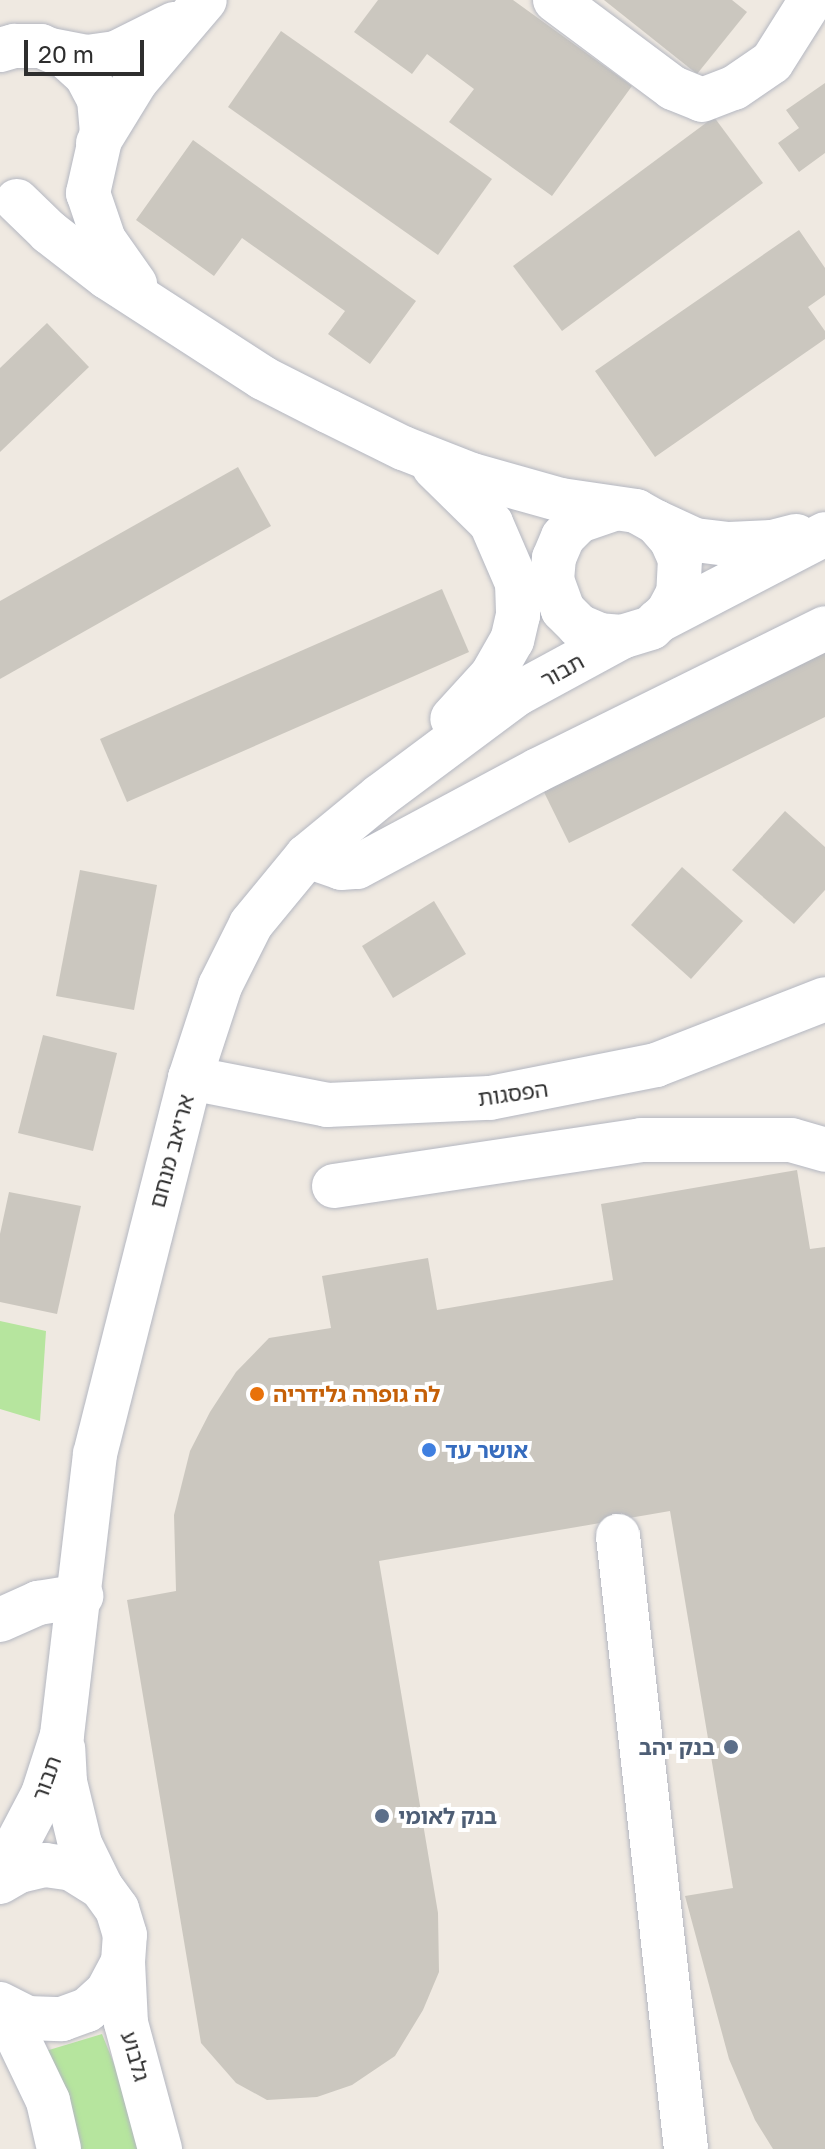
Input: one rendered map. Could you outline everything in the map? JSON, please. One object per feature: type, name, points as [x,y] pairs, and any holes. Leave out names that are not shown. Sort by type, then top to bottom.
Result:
[{"type":"street","points":[[18,46],[87,57],[116,53],[178,21],[204,0]]},
{"type":"street","points":[[8,198],[44,198],[79,179],[136,81],[204,0]]},
{"type":"street","points":[[555,0],[673,88],[702,100],[734,88],[772,62],[811,0]]},
{"type":"street","points":[[18,46],[66,57],[86,75],[99,99],[102,131],[88,193],[95,221],[104,240],[151,305]]},
{"type":"street","points":[[8,198],[71,250],[263,378],[421,455],[534,494],[636,511],[695,540],[729,544],[772,542],[825,527]]},
{"type":"street","points":[[388,789],[492,675],[512,640],[518,615],[517,583],[491,523],[421,455]]},
{"type":"street","points":[[472,475],[532,530],[545,547],[563,610],[579,626],[600,635],[640,629],[668,612],[678,593],[680,559],[671,539],[656,522]]},
{"type":"street","points":[[555,587],[554,558],[563,537],[579,521],[614,509]]},
{"type":"street","name":"תבור","points":[[517,694],[825,534]]},
{"type":"street","name":"תבור","points":[[517,694],[538,673],[551,650],[560,620],[555,587]]},
{"type":"street","points":[[307,856],[341,868],[357,867],[538,770],[825,628]]},
{"type":"street","name":"אריאב מנחם","points":[[62,1735],[81,1596],[95,1454],[190,1078],[220,986],[251,924],[307,856],[388,789],[517,694]]},
{"type":"street","name":"הפסגות","points":[[190,1078],[327,1105],[490,1098],[656,1065],[825,999]]},
{"type":"street","points":[[334,1186],[641,1140],[791,1140],[825,1150]]},
{"type":"street","points":[[618,1536],[686,2149]]},
{"type":"street","points":[[0,1620],[38,1603],[81,1596]]},
{"type":"street","name":"תבור","points":[[0,1879],[43,1794],[62,1735]]},
{"type":"street","name":"תבור","points":[[62,1735],[65,1782],[80,1844],[101,1887],[117,1909],[125,1935],[123,1962]]},
{"type":"street","name":"תבור","points":[[0,1879],[45,1865],[72,1869],[101,1887]]},
{"type":"street","points":[[1,2005],[27,2018],[62,2019],[87,2010],[107,1992],[123,1962]]},
{"type":"street","name":"גלבוע","points":[[123,1962],[126,2023],[160,2149]]},
{"type":"street","points":[[1,2005],[48,2101],[59,2149]]},
{"type":"green space","points":[[0,1321],[46,1331],[40,1421],[0,1409]]},
{"type":"green space","points":[[102,2034],[127,2096],[140,2149],[73,2149],[39,2053]]},
{"type":"building","points":[[378,0],[513,0],[632,86],[552,196],[449,122],[474,89],[427,54],[412,74],[354,32]]},
{"type":"building","points":[[604,0],[732,0],[747,12],[697,74]]},
{"type":"building","points":[[281,31],[492,179],[438,255],[228,107]]},
{"type":"building","points":[[825,83],[825,153],[799,172],[778,143],[799,128],[786,110]]},
{"type":"building","points":[[714,117],[763,183],[562,331],[513,266]]},
{"type":"building","points":[[193,140],[416,301],[370,364],[328,334],[345,311],[242,238],[214,276],[136,220]]},
{"type":"building","points":[[799,230],[825,268],[825,295],[808,307],[825,331],[825,339],[655,457],[595,371]]},
{"type":"building","points":[[47,323],[89,367],[0,452],[0,368]]},
{"type":"building","points":[[238,467],[271,526],[0,679],[0,601]]},
{"type":"building","points":[[442,589],[469,652],[127,802],[100,739]]},
{"type":"building","points":[[825,644],[825,717],[569,843],[540,784]]},
{"type":"building","points":[[785,811],[825,847],[825,890],[794,924],[732,870]]},
{"type":"building","points":[[682,867],[743,921],[691,979],[631,925]]},
{"type":"building","points":[[80,870],[157,885],[134,1010],[56,996]]},
{"type":"building","points":[[434,901],[466,954],[393,998],[362,946]]},
{"type":"building","points":[[43,1035],[117,1053],[93,1151],[18,1133]]},
{"type":"building","points":[[797,1170],[810,1249],[825,1247],[825,2149],[773,2149],[755,2120],[729,2059],[685,1896],[733,1888],[670,1511],[379,1561],[438,1913],[439,1972],[423,2010],[395,2056],[352,2085],[317,2097],[267,2100],[236,2083],[201,2043],[127,1600],[176,1591],[174,1515],[190,1451],[210,1412],[236,1372],[269,1338],[331,1328],[322,1276],[428,1258],[437,1310],[613,1280],[601,1204]]},
{"type":"building","points":[[9,1192],[81,1206],[57,1314],[0,1302],[0,1234]]},
{"type":"place","name":"לה גופרה גלידריה","points":[[257,1394]]},
{"type":"place","name":"אושר עד","points":[[429,1450]]},
{"type":"place","name":"בנק יהב","points":[[731,1747]]},
{"type":"place","name":"בנק לאומי","points":[[382,1816]]}]
